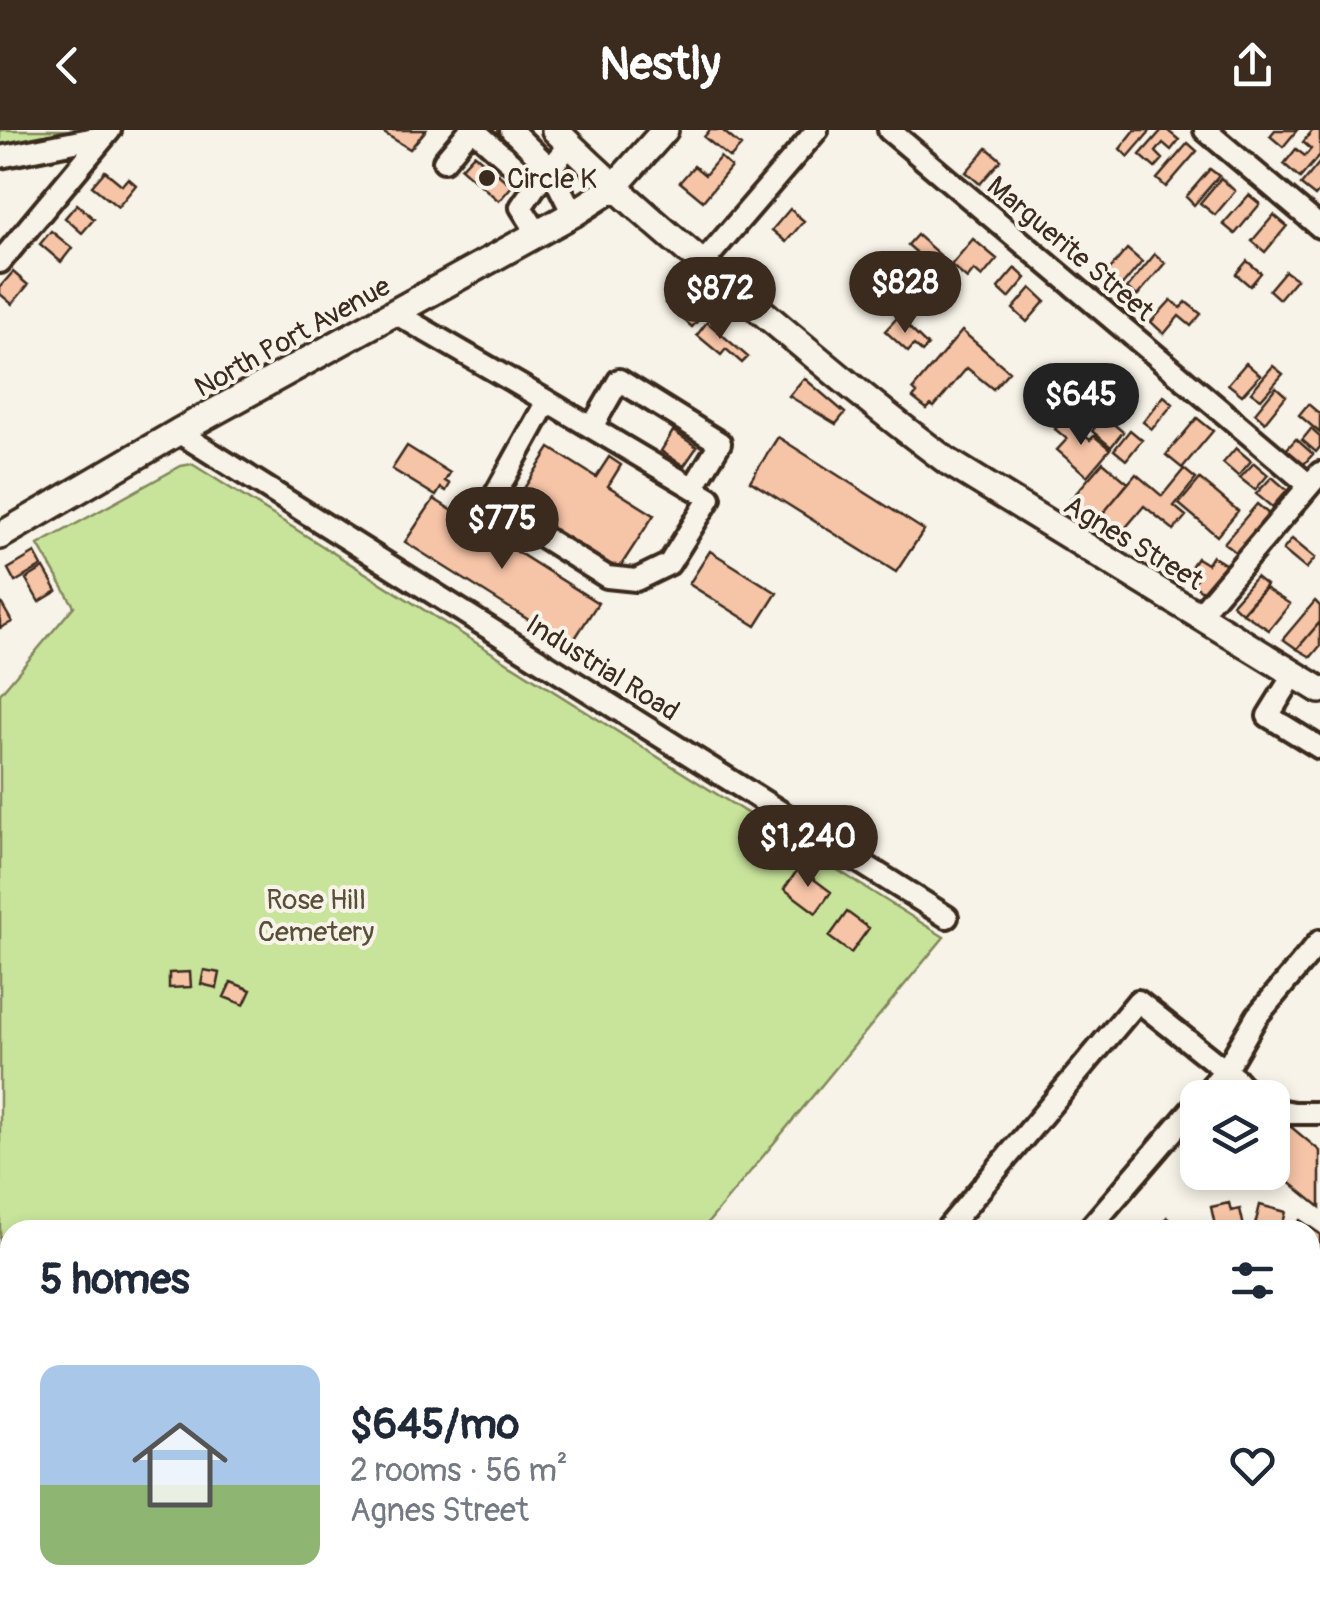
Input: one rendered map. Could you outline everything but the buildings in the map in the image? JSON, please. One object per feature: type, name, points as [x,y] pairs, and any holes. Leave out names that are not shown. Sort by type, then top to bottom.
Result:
[{"type":"main road","name":"North Port Avenue","points":[[0,536],[178,432],[572,214],[613,188],[665,130]]},
{"type":"main road","name":"Agnes Street","points":[[562,138],[613,188],[702,264],[947,461],[1320,690]]},
{"type":"street","points":[[444,161],[472,130],[517,147],[572,214]]},
{"type":"street","points":[[702,264],[817,130]]},
{"type":"street","name":"Marguerite Street","points":[[890,130],[1315,479]]},
{"type":"street","points":[[1205,130],[1320,227]]},
{"type":"street","points":[[0,157],[107,133]]},
{"type":"street","points":[[0,262],[107,133]]},
{"type":"street","points":[[538,234],[522,207],[562,138]]},
{"type":"street","points":[[395,313],[592,427],[710,498],[669,564],[636,580],[606,577],[490,504],[547,401]]},
{"type":"street","points":[[592,427],[619,380],[720,444],[694,488]]},
{"type":"street","name":"Industrial Road","points":[[178,432],[947,917]]},
{"type":"street","points":[[1198,616],[1315,479]]},
{"type":"street","points":[[1294,674],[1268,716],[1320,748]]},
{"type":"street","points":[[1216,1080],[1257,1016],[1320,941]]},
{"type":"street","points":[[954,1220],[1138,1001],[1234,1080]]},
{"type":"street","points":[[1290,1112],[1320,1113]]},
{"type":"street","points":[[1097,1220],[1180,1122]]},
{"type":"green space","points":[[0,130],[84,130],[0,146]]},
{"type":"green space","name":"Rose Hill Cemetery","points":[[192,464],[944,937],[710,1220],[0,1220],[0,694],[74,606],[38,545],[181,466]]},
{"type":"place","name":"Circle K","points":[[487,178]]}]
